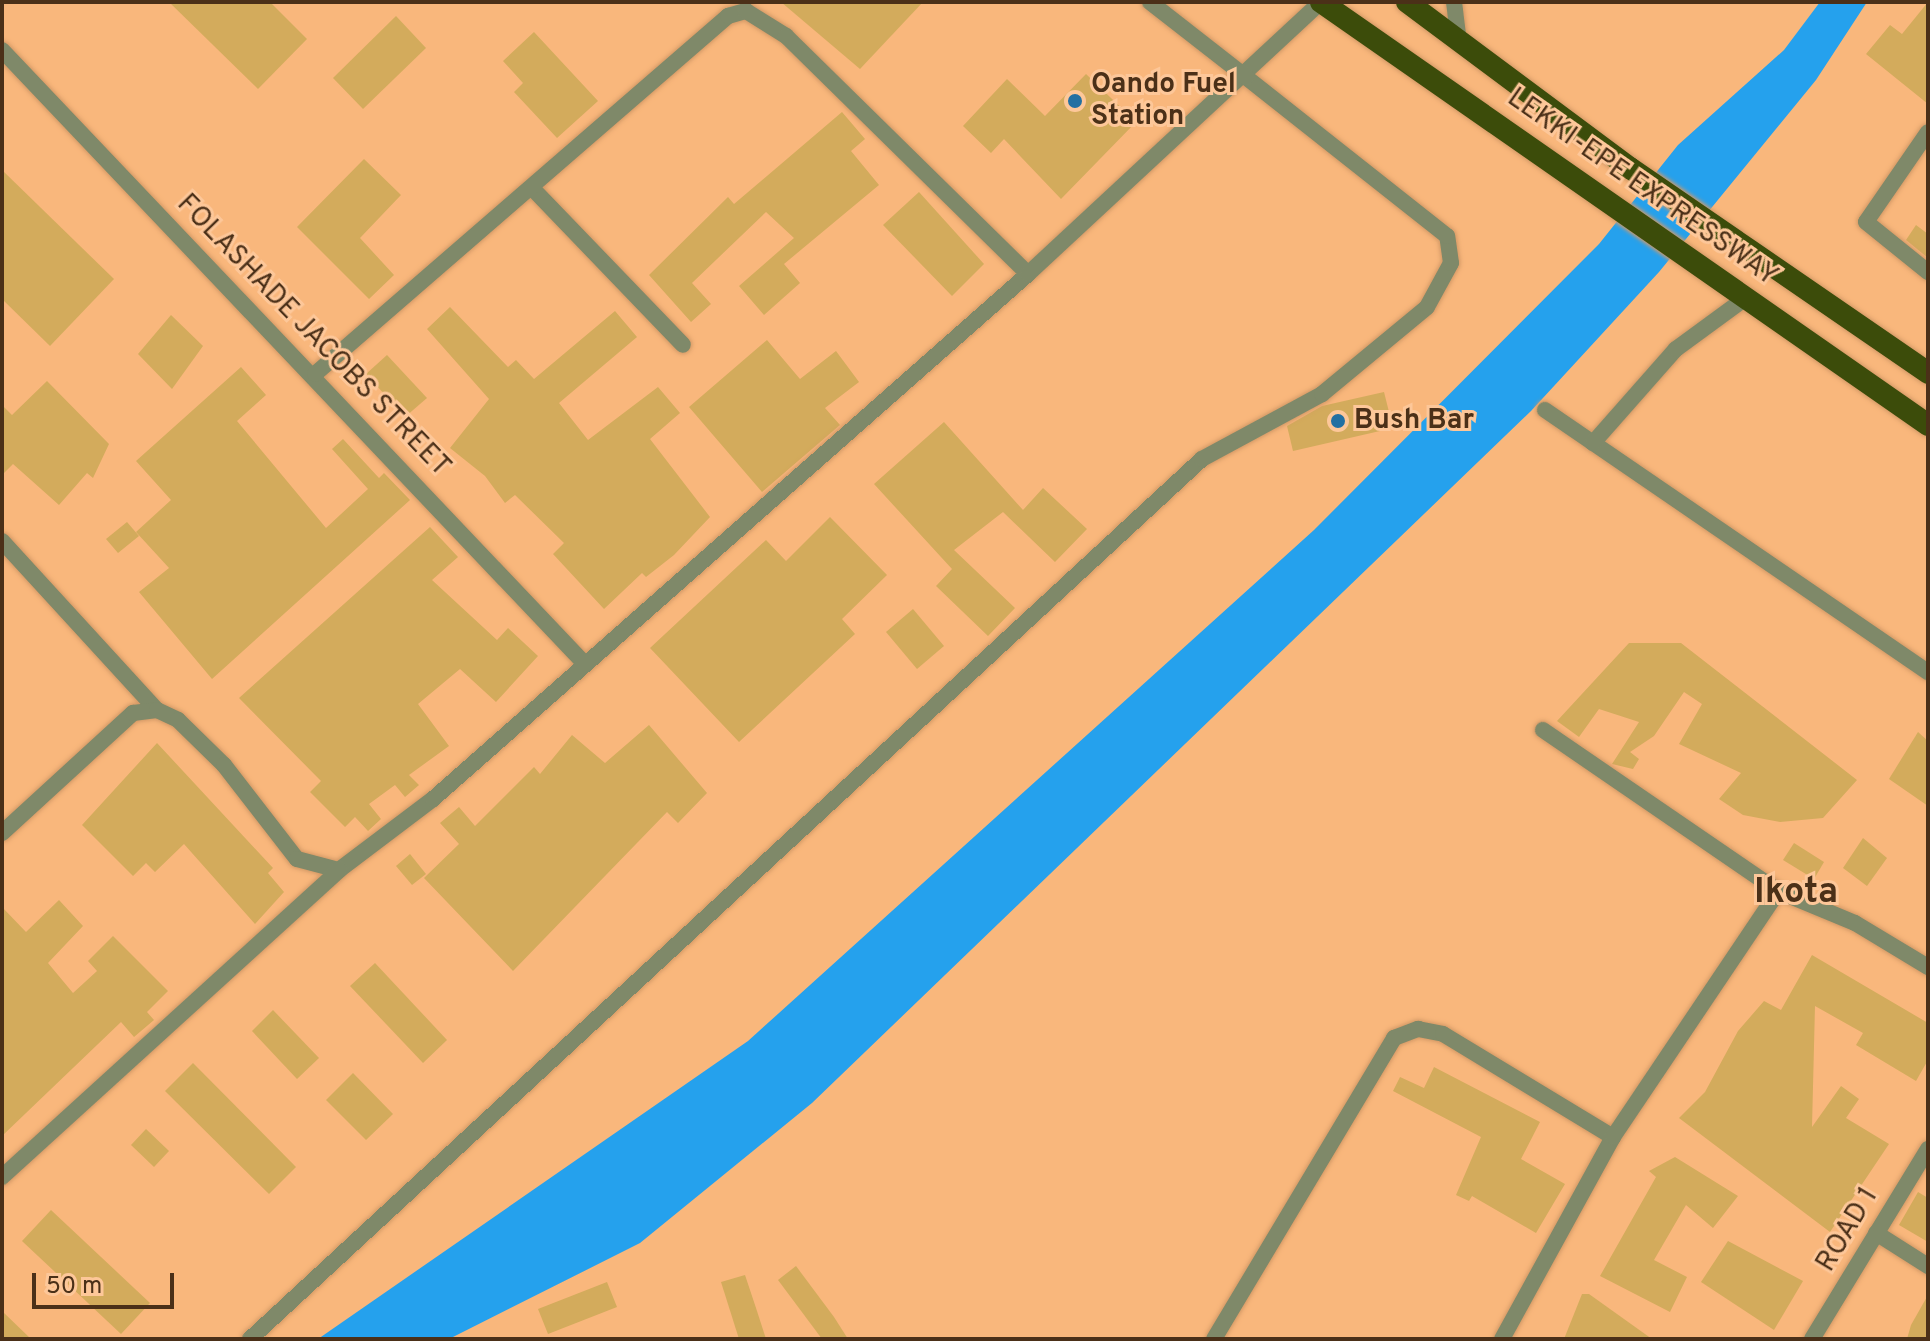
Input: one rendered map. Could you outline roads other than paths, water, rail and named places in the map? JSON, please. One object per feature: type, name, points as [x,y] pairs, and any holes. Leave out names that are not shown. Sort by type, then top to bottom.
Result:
[{"type":"highway","name":"LEKKI-EPE EXPRESSWAY","points":[[1321,2],[1928,425]]},
{"type":"highway","name":"LEKKI-EPE EXPRESSWAY","points":[[1407,2],[1630,168],[1928,373]]},
{"type":"street","points":[[250,1339],[1202,459],[1322,394],[1427,307],[1451,263],[1447,236],[1150,2]]},
{"type":"street","points":[[2,1177],[339,870],[433,799],[583,662],[1028,274],[1246,77],[1321,2]]},
{"type":"street","points":[[1454,2],[1458,37]]},
{"type":"street","points":[[315,374],[533,189],[728,16],[746,11],[786,36],[1028,274]]},
{"type":"street","name":"FOLASHADE JACOBS STREET","points":[[2,50],[315,374],[583,662]]},
{"type":"street","points":[[1928,132],[1866,222],[1928,272]]},
{"type":"street","points":[[533,189],[683,345]]},
{"type":"street","points":[[1593,443],[1676,349],[1747,297]]},
{"type":"street","points":[[1545,410],[1928,672]]},
{"type":"street","points":[[2,541],[157,710],[178,720],[224,765],[297,859],[339,870]]},
{"type":"street","points":[[2,833],[133,713],[157,710]]},
{"type":"street","points":[[1543,730],[1778,891],[1855,923],[1928,967]]},
{"type":"street","points":[[1502,1339],[1613,1137],[1778,891]]},
{"type":"street","points":[[1214,1339],[1394,1038],[1418,1029],[1443,1034],[1613,1137]]},
{"type":"street","name":"ROAD 1","points":[[1812,1339],[1928,1149]]},
{"type":"street","points":[[1876,1233],[1928,1266]]},
{"type":"water","points":[[1820,2],[1867,2],[1816,80],[1659,272],[1531,411],[812,1103],[640,1243],[449,1339],[318,1339],[748,1041],[1314,530],[1599,244],[1678,145],[1784,50]]},
{"type":"place","name":"Oando Fuel Station","points":[[1075,101]]},
{"type":"place","name":"Bush Bar","points":[[1338,421]]},
{"type":"district","name":"Ikota","points":[[1796,894]]}]
